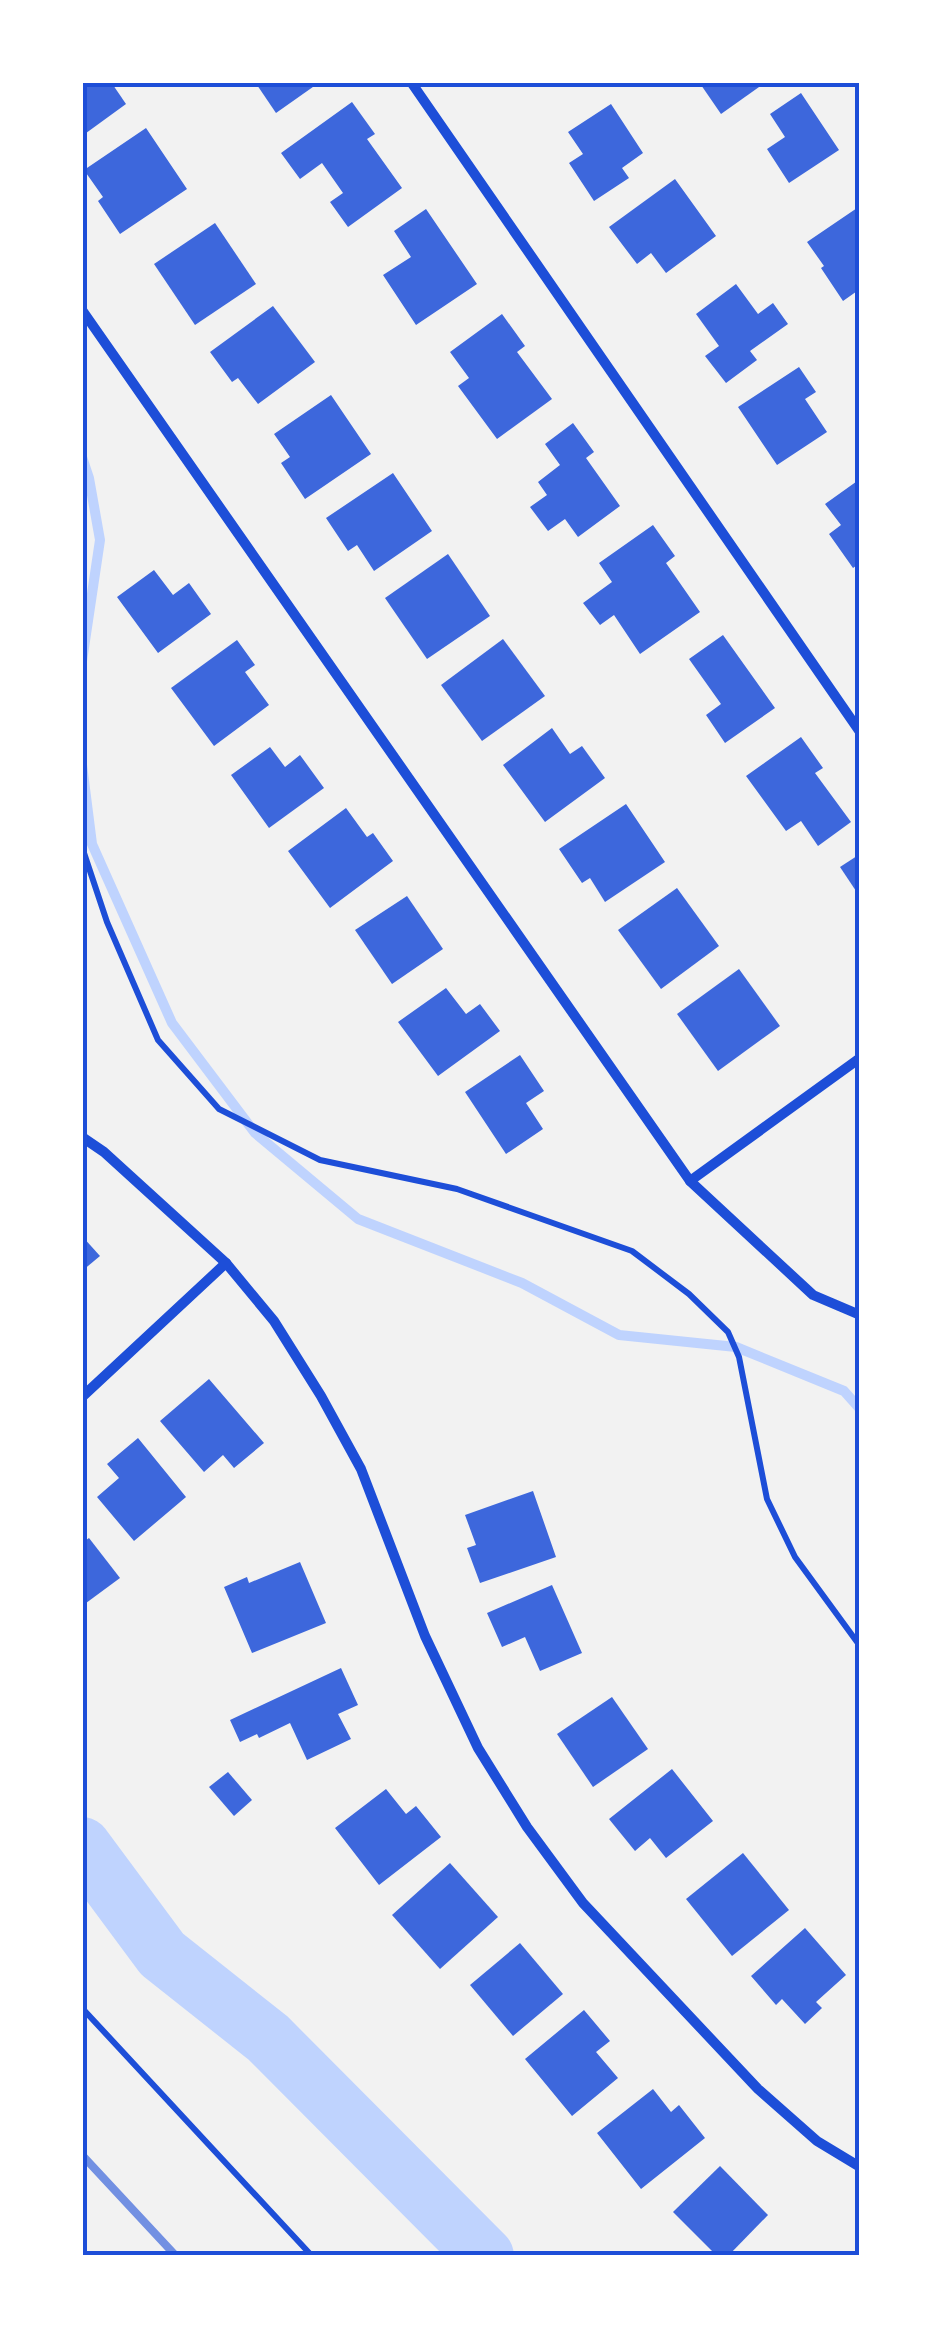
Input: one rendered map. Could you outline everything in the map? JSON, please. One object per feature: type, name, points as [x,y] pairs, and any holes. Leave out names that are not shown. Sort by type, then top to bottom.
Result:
[{"type":"street","points":[[412,82],[860,732]]},
{"type":"street","points":[[82,310],[690,1181],[813,1295],[860,1315]]},
{"type":"street","points":[[690,1181],[860,1058]]},
{"type":"street","points":[[82,1137],[104,1152],[226,1264],[274,1321],[362,1469],[426,1636],[478,1748],[527,1828],[583,1903],[758,2089],[816,2141],[860,2167]]},
{"type":"street","points":[[82,1397],[226,1264]]},
{"type":"path","points":[[82,847],[107,922],[158,1040],[218,1109],[320,1160],[457,1189],[632,1250],[689,1294],[728,1332],[739,1357],[767,1499],[794,1557],[860,1646]]},
{"type":"path","points":[[82,2008],[312,2256]]},
{"type":"building","points":[[82,82],[111,82],[126,104],[82,136]]},
{"type":"building","points":[[255,82],[320,82],[276,113]]},
{"type":"building","points":[[699,82],[766,82],[721,114]]},
{"type":"building","points":[[801,93],[839,150],[789,183],[767,149],[785,137],[770,114]]},
{"type":"building","points":[[352,102],[375,134],[367,139],[402,188],[348,227],[330,202],[343,193],[322,163],[300,179],[281,153]]},
{"type":"building","points":[[611,104],[643,153],[622,168],[629,178],[594,201],[569,163],[583,154],[568,132]]},
{"type":"building","points":[[146,128],[187,189],[120,234],[98,201],[103,197],[84,170]]},
{"type":"building","points":[[675,179],[716,236],[666,273],[651,253],[637,264],[609,227]]},
{"type":"building","points":[[860,206],[860,289],[843,301],[807,242]]},
{"type":"building","points":[[426,209],[477,284],[416,325],[383,275],[411,257],[394,231]]},
{"type":"building","points":[[215,223],[256,284],[195,325],[154,264]]},
{"type":"building","points":[[736,284],[758,314],[773,303],[788,324],[750,351],[757,360],[726,383],[705,356],[719,346],[696,314]]},
{"type":"building","points":[[273,306],[315,362],[258,404],[238,378],[232,382],[210,352]]},
{"type":"building","points":[[502,314],[525,346],[517,352],[552,399],[497,439],[458,386],[469,378],[450,352]]},
{"type":"building","points":[[799,367],[816,392],[805,399],[827,432],[777,465],[738,407]]},
{"type":"building","points":[[331,395],[371,454],[305,499],[281,463],[290,457],[274,434]]},
{"type":"building","points":[[573,423],[594,452],[586,458],[620,506],[578,537],[565,519],[548,531],[530,507],[547,495],[538,482],[560,465],[545,444]]},
{"type":"building","points":[[393,473],[432,531],[374,571],[357,545],[348,551],[326,518]]},
{"type":"building","points":[[860,479],[860,563],[853,568],[829,534],[841,525],[825,504]]},
{"type":"building","points":[[653,525],[675,556],[666,563],[700,612],[640,654],[614,615],[600,625],[583,603],[612,582],[599,563]]},
{"type":"building","points":[[448,554],[490,616],[427,659],[385,598]]},
{"type":"building","points":[[154,570],[173,595],[189,583],[211,614],[158,653],[117,597]]},
{"type":"building","points":[[723,635],[775,708],[725,743],[706,715],[721,704],[689,659]]},
{"type":"building","points":[[503,639],[545,696],[482,741],[441,685]]},
{"type":"building","points":[[237,640],[255,665],[245,672],[269,705],[214,746],[171,688]]},
{"type":"building","points":[[552,728],[570,754],[582,746],[605,778],[545,822],[503,765]]},
{"type":"building","points":[[801,737],[823,768],[815,773],[851,822],[818,846],[801,821],[786,831],[746,776]]},
{"type":"building","points":[[270,747],[285,767],[300,755],[324,788],[269,828],[231,775]]},
{"type":"building","points":[[626,804],[665,862],[605,902],[590,878],[582,883],[559,849]]},
{"type":"building","points":[[346,808],[367,837],[373,833],[393,861],[330,908],[288,851]]},
{"type":"building","points":[[860,854],[860,897],[840,867]]},
{"type":"building","points":[[677,888],[719,946],[661,989],[618,930]]},
{"type":"building","points":[[407,896],[443,949],[392,984],[355,930]]},
{"type":"building","points":[[739,969],[780,1026],[718,1071],[677,1014]]},
{"type":"building","points":[[446,988],[466,1014],[480,1004],[500,1031],[438,1076],[398,1022]]},
{"type":"building","points":[[520,1055],[544,1091],[526,1103],[543,1129],[506,1154],[465,1092]]},
{"type":"building","points":[[82,1236],[100,1256],[82,1271]]},
{"type":"building","points":[[209,1379],[264,1443],[234,1468],[223,1455],[204,1472],[160,1421]]},
{"type":"building","points":[[138,1438],[186,1497],[134,1541],[97,1497],[119,1478],[107,1464]]},
{"type":"building","points":[[533,1491],[556,1557],[480,1583],[467,1548],[476,1545],[465,1515]]},
{"type":"building","points":[[89,1538],[120,1578],[82,1606],[82,1543]]},
{"type":"building","points":[[300,1562],[326,1623],[252,1653],[224,1587],[247,1577],[249,1583]]},
{"type":"building","points":[[552,1585],[582,1653],[540,1671],[525,1637],[502,1647],[487,1613]]},
{"type":"building","points":[[341,1668],[358,1705],[338,1714],[351,1739],[307,1760],[290,1723],[259,1738],[257,1734],[240,1742],[230,1720]]},
{"type":"building","points":[[612,1697],[648,1749],[593,1787],[557,1734]]},
{"type":"building","points":[[672,1769],[713,1821],[666,1858],[650,1838],[635,1851],[609,1819]]},
{"type":"building","points":[[228,1772],[252,1800],[234,1816],[209,1787]]},
{"type":"building","points":[[386,1789],[406,1814],[416,1806],[441,1837],[379,1885],[335,1828]]},
{"type":"building","points":[[743,1853],[789,1910],[732,1956],[686,1899]]},
{"type":"building","points":[[450,1863],[498,1917],[440,1969],[392,1915]]},
{"type":"building","points":[[805,1928],[846,1975],[816,2002],[822,2008],[805,2024],[782,1999],[776,2005],[751,1976]]},
{"type":"building","points":[[520,1943],[563,1994],[513,2036],[470,1985]]},
{"type":"building","points":[[584,2010],[610,2041],[596,2052],[618,2078],[572,2116],[525,2059]]},
{"type":"building","points":[[653,2089],[671,2112],[679,2105],[705,2138],[641,2189],[597,2133]]},
{"type":"building","points":[[720,2166],[768,2215],[728,2256],[717,2256],[673,2212]]},
{"type":"waterway","points":[[82,457],[100,540],[82,661]]},
{"type":"waterway","points":[[82,765],[92,844],[172,1023],[255,1133],[358,1219],[522,1283],[619,1335],[736,1347],[844,1391],[860,1409]]},
{"type":"waterway","points":[[82,1846],[162,1954],[268,2038],[485,2256]]},
{"type":"railway","points":[[82,2155],[176,2256]]}]
